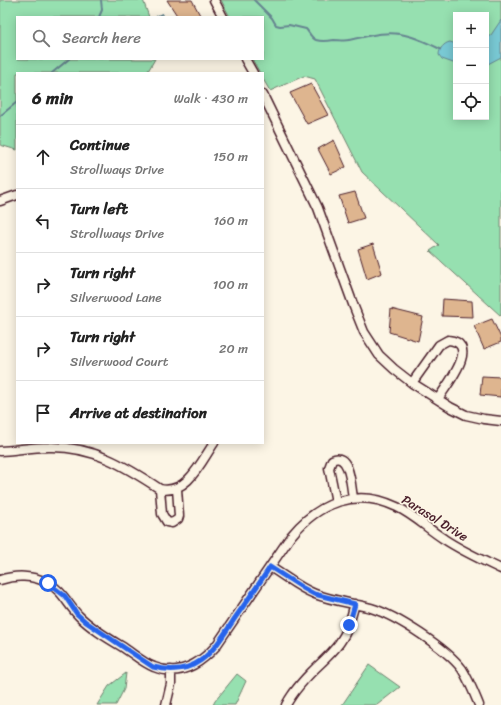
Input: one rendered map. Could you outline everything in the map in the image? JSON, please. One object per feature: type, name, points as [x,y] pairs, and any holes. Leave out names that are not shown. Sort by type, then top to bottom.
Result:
[{"type":"street","points":[[214,0],[222,16]]},
{"type":"street","points":[[246,60],[252,72]]},
{"type":"street","points":[[264,97],[318,208],[364,332],[379,355],[394,370],[412,383],[466,415],[501,421]]},
{"type":"street","points":[[0,201],[16,195]]},
{"type":"street","points":[[412,383],[439,345],[448,340],[458,343],[462,348],[463,358],[438,399]]},
{"type":"street","points":[[0,451],[50,447],[70,448],[92,452],[113,460],[160,489],[166,491],[177,489],[191,477],[213,444]]},
{"type":"street","points":[[336,502],[330,468],[332,460],[336,458],[343,460],[347,465],[354,498]]},
{"type":"street","points":[[160,489],[162,514],[167,522],[172,523],[178,519],[179,516],[177,489]]},
{"type":"street","name":"Parasol Drive","points":[[171,670],[192,666],[205,658],[216,646],[302,523],[336,502],[354,498],[372,500],[396,506],[458,548],[501,569]]},
{"type":"street","points":[[270,567],[314,594],[372,609],[398,620],[446,652],[463,671],[479,705]]},
{"type":"street","points":[[0,580],[12,577],[25,577],[42,580],[48,583],[65,596],[77,614],[94,629],[153,667],[171,670],[171,684],[166,705]]},
{"type":"street","points":[[286,705],[299,685],[332,653],[342,640],[349,625],[355,604]]},
{"type":"green space","points":[[0,0],[143,0],[149,16],[16,16],[16,60],[154,60],[148,71],[146,72],[16,72],[16,150],[0,145]]},
{"type":"green space","points":[[221,0],[501,0],[501,316],[430,251],[439,245],[362,172],[315,79],[304,76],[270,91],[264,81],[264,72],[259,72],[253,60],[264,60],[264,16],[229,16]]},
{"type":"green space","points":[[369,665],[400,687],[377,705],[342,705]]},
{"type":"green space","points":[[126,673],[124,689],[116,705],[97,705],[109,686]]},
{"type":"green space","points":[[237,674],[246,681],[235,705],[213,705],[215,701]]},
{"type":"water","points":[[501,20],[501,57],[489,63],[489,36]]},
{"type":"water","points":[[450,42],[453,43],[453,63],[442,59],[439,55],[442,47]]},
{"type":"building","points":[[167,0],[192,0],[200,16],[177,16]]},
{"type":"building","points":[[311,84],[328,115],[307,124],[290,93]]},
{"type":"building","points":[[334,140],[346,167],[331,174],[318,149]]},
{"type":"building","points":[[355,192],[364,218],[348,223],[339,196]]},
{"type":"building","points":[[373,244],[382,273],[367,279],[358,249]]},
{"type":"building","points":[[443,299],[472,301],[473,317],[442,316]]},
{"type":"building","points":[[391,309],[423,317],[418,341],[389,332]]},
{"type":"building","points":[[492,319],[501,338],[501,342],[484,349],[474,326]]},
{"type":"building","points":[[482,376],[501,377],[501,397],[480,395]]},
{"type":"waterway","points":[[99,16],[102,10],[101,0]]},
{"type":"waterway","points":[[254,0],[272,18],[276,25],[289,25],[306,29],[313,38],[318,41],[347,40],[394,33],[416,38],[440,49]]},
{"type":"waterway","points":[[158,16],[162,14]]},
{"type":"waterway","points":[[53,72],[68,60]]},
{"type":"waterway","points":[[0,116],[16,103]]},
{"type":"route","points":[[48,583],[65,596],[77,614],[94,629],[153,667],[162,669],[182,669],[192,666],[205,658],[216,646],[270,567],[314,594],[355,604],[349,625]]}]
